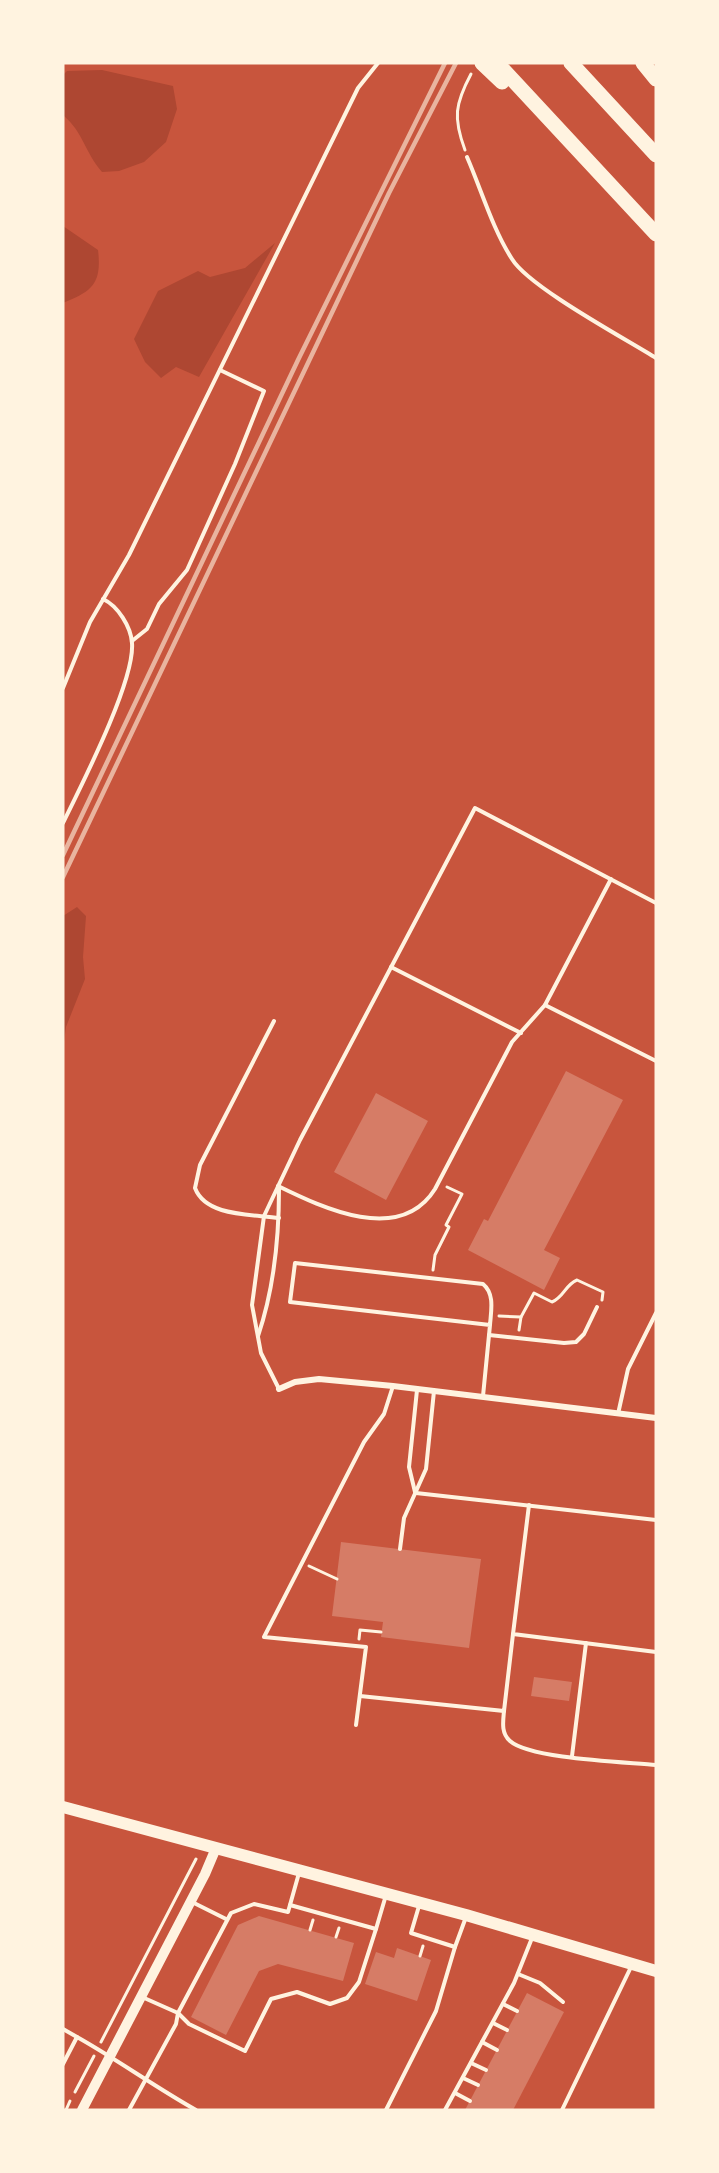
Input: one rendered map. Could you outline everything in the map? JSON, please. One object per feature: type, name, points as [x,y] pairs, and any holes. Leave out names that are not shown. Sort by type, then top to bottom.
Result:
[{"type":"highway","points":[[571,63],[656,155]]},
{"type":"highway","points":[[643,63],[656,79]]},
{"type":"highway","points":[[486,67],[586,159],[656,234]]},
{"type":"main road","points":[[63,1807],[466,1915],[656,1971]]},
{"type":"street","points":[[279,1389],[307,1380],[393,1386],[656,1418]]},
{"type":"street","points":[[82,2110],[191,1902],[216,1848]]},
{"type":"lane","points":[[63,688],[90,622],[129,555],[358,88],[378,63]]},
{"type":"lane","points":[[468,158],[506,248],[520,270],[566,302],[656,358]]},
{"type":"lane","points":[[132,641],[147,629],[159,604],[187,570],[235,464],[264,391],[220,370]]},
{"type":"lane","points":[[63,823],[113,712],[130,660],[132,641],[118,611],[103,599]]},
{"type":"lane","points":[[279,1389],[265,1364],[252,1305],[264,1216],[475,808],[656,903]]},
{"type":"lane","points":[[279,1186],[327,1209],[356,1216],[382,1218],[408,1214],[417,1209],[431,1195],[512,1042],[545,1005],[611,879]]},
{"type":"lane","points":[[391,967],[521,1033]]},
{"type":"lane","points":[[545,1005],[656,1061]]},
{"type":"lane","points":[[274,1021],[200,1165],[195,1182],[198,1195],[206,1205],[279,1218]]},
{"type":"lane","points":[[258,1336],[268,1306],[279,1218],[279,1186]]},
{"type":"lane","points":[[483,1397],[490,1325],[492,1301],[488,1288],[483,1284],[295,1263],[290,1302],[490,1325]]},
{"type":"lane","points":[[489,1335],[564,1343],[576,1342],[584,1334],[597,1306]]},
{"type":"lane","points":[[618,1414],[628,1369],[656,1313]]},
{"type":"lane","points":[[356,1725],[366,1647],[264,1637],[363,1443],[384,1414],[393,1386]]},
{"type":"lane","points":[[416,1493],[409,1467],[417,1389]]},
{"type":"lane","points":[[400,1549],[404,1518],[426,1469],[434,1391]]},
{"type":"lane","points":[[416,1493],[656,1520]]},
{"type":"lane","points":[[528,1505],[504,1711],[504,1732],[509,1740],[518,1746],[572,1756],[656,1765]]},
{"type":"lane","points":[[513,1634],[656,1652]]},
{"type":"lane","points":[[572,1756],[586,1643]]},
{"type":"lane","points":[[360,1696],[504,1711]]},
{"type":"lane","points":[[129,2110],[176,2024],[178,2013],[226,1919],[236,1909],[254,1904],[288,1912],[299,1870]]},
{"type":"lane","points":[[141,1997],[178,2013],[189,2024],[245,2051],[271,2000],[297,1992],[330,2004],[347,1998],[359,1982],[387,1894]]},
{"type":"lane","points":[[191,1902],[226,1919]]},
{"type":"lane","points":[[421,1903],[411,1933],[455,1947]]},
{"type":"lane","points":[[290,1905],[376,1929]]},
{"type":"lane","points":[[386,2110],[436,2011],[466,1915]]},
{"type":"lane","points":[[445,2110],[518,1974],[533,1934]]},
{"type":"lane","points":[[562,2110],[632,1964]]},
{"type":"lane","points":[[518,1974],[540,1983],[563,2002]]},
{"type":"lane","points":[[503,2004],[517,2011]]},
{"type":"lane","points":[[492,2023],[507,2030]]},
{"type":"lane","points":[[63,2030],[78,2037],[109,2059],[147,2078],[157,2089],[196,2110]]},
{"type":"lane","points":[[63,2064],[78,2037]]},
{"type":"lane","points":[[482,2042],[497,2050]]},
{"type":"lane","points":[[471,2063],[486,2070]]},
{"type":"lane","points":[[463,2078],[478,2085]]},
{"type":"lane","points":[[455,2093],[470,2101]]},
{"type":"path","points":[[468,158],[460,138],[456,108],[459,96],[486,67]]},
{"type":"path","points":[[432,1277],[435,1255],[449,1227],[446,1225],[462,1194],[438,1182]]},
{"type":"path","points":[[534,1293],[552,1302],[561,1298],[568,1284],[580,1280],[603,1292],[601,1302]]},
{"type":"path","points":[[498,1316],[521,1317],[538,1287]]},
{"type":"path","points":[[320,1571],[337,1579]]},
{"type":"path","points":[[359,1634],[360,1630],[381,1632]]},
{"type":"path","points":[[66,2110],[203,1845]]},
{"type":"shaded area","points":[[102,70],[173,86],[177,109],[166,142],[144,162],[119,171],[102,172],[80,135],[63,115],[63,75],[67,71]]},
{"type":"shaded area","points":[[63,226],[98,250],[99,262],[93,285],[63,303]]},
{"type":"shaded area","points":[[275,243],[199,377],[176,367],[161,378],[145,362],[134,339],[158,291],[198,271],[210,277],[245,268]]},
{"type":"shaded area","points":[[77,907],[86,916],[83,957],[85,979],[66,1027],[63,1049],[63,916]]},
{"type":"building","points":[[566,1071],[623,1100],[544,1250],[560,1258],[544,1290],[468,1250],[484,1219],[488,1221]]},
{"type":"building","points":[[376,1093],[428,1121],[386,1200],[334,1172]]},
{"type":"building","points":[[341,1542],[481,1559],[469,1648],[381,1637],[383,1622],[332,1616]]},
{"type":"building","points":[[534,1677],[572,1682],[569,1701],[531,1696]]},
{"type":"building","points":[[259,1916],[354,1943],[343,1981],[278,1964],[259,1971],[226,2035],[191,2017],[238,1925]]},
{"type":"building","points":[[397,1948],[431,1960],[417,2001],[365,1984],[376,1952],[394,1958]]},
{"type":"building","points":[[527,1993],[564,2012],[513,2110],[465,2110]]},
{"type":"railway","points":[[63,855],[298,360],[445,63]]},
{"type":"railway","points":[[63,877],[389,193],[456,63]]}]
